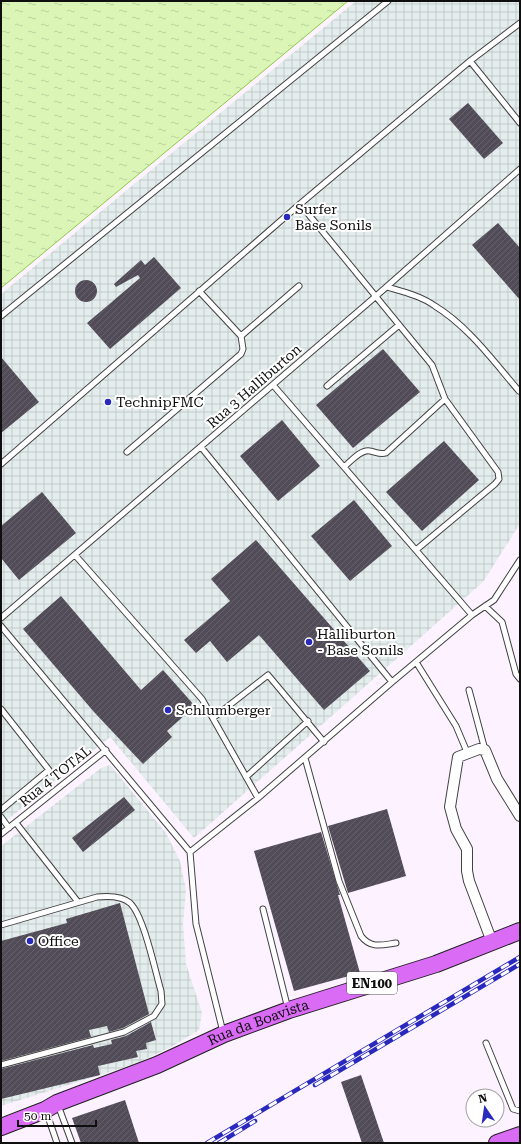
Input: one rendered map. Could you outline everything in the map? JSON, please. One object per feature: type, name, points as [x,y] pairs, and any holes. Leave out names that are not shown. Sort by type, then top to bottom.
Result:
[{"type":"main road","name":"Rua da Boavista","points":[[1,1127],[156,1065],[224,1034],[289,1010],[436,964],[520,931]]},
{"type":"main road","points":[[497,1143],[520,1135]]},
{"type":"street","points":[[492,942],[469,881],[467,871],[467,848],[456,829],[450,807],[458,757],[466,752],[482,748],[485,750],[497,779],[520,816]]},
{"type":"lane","points":[[1,316],[388,1]]},
{"type":"lane","points":[[1,464],[300,204],[470,61],[520,22]]},
{"type":"lane","points":[[470,61],[520,123]]},
{"type":"lane","name":"Rua 3 Halliburton","points":[[1,618],[387,287],[520,169]]},
{"type":"lane","points":[[300,204],[432,365],[445,399],[498,472],[499,479],[416,550]]},
{"type":"lane","points":[[241,336],[299,286]]},
{"type":"lane","points":[[387,287],[416,296],[435,306],[454,319],[519,391]]},
{"type":"lane","points":[[127,452],[241,354],[243,349],[241,336],[199,291]]},
{"type":"lane","points":[[327,386],[399,325]]},
{"type":"lane","points":[[273,385],[472,615]]},
{"type":"lane","points":[[344,467],[364,451],[368,450],[382,454],[386,453],[445,399]]},
{"type":"lane","points":[[201,447],[392,682]]},
{"type":"lane","points":[[75,555],[202,699],[258,798]]},
{"type":"lane","points":[[190,852],[258,798],[472,615],[498,596],[520,560]]},
{"type":"lane","points":[[485,606],[502,622],[516,674],[520,679]]},
{"type":"lane","points":[[1,626],[190,852],[196,924],[224,1034]]},
{"type":"lane","points":[[416,662],[456,726],[466,752]]},
{"type":"lane","points":[[213,718],[266,675],[268,675],[324,742]]},
{"type":"lane","points":[[469,690],[485,750]]},
{"type":"lane","points":[[1,709],[49,770],[1,810]]},
{"type":"lane","points":[[246,778],[308,721]]},
{"type":"lane","name":"Rua 4 TOTAL","points":[[1,834],[106,750]]},
{"type":"lane","points":[[305,758],[339,881],[361,936],[366,943],[375,946],[396,943]]},
{"type":"lane","points":[[1,817],[9,828]]},
{"type":"lane","points":[[16,823],[78,902]]},
{"type":"lane","points":[[1,925],[78,902],[108,896],[130,903],[139,915],[161,991],[162,1004],[154,1016],[124,1032],[1,1065]]},
{"type":"lane","points":[[263,909],[289,1010]]},
{"type":"lane","points":[[486,1043],[513,1109],[520,1111]]},
{"type":"lane","points":[[51,1107],[57,1143]]},
{"type":"lane","points":[[51,1107],[72,1143]]},
{"type":"shaded area","points":[[356,1],[520,1],[519,525],[483,582],[194,838],[110,737],[1,825],[1,294]]},
{"type":"shaded area","points":[[110,765],[166,833],[180,861],[186,890],[183,924],[186,964],[202,1013],[199,1030],[171,1047],[135,1064],[1,1106],[1,846],[101,768]]},
{"type":"water","points":[[1,1],[348,1],[1,288]]},
{"type":"building","points":[[468,103],[503,143],[484,159],[449,119]]},
{"type":"building","points":[[498,223],[520,248],[520,300],[472,245]]},
{"type":"building","points":[[154,257],[181,288],[110,349],[87,323],[140,278],[138,275],[116,287],[114,284],[141,260],[145,265]]},
{"type":"building","points":[[86,280],[94,283],[97,291],[94,299],[86,302],[78,299],[75,291],[78,283]]},
{"type":"building","points":[[383,349],[420,392],[353,448],[316,405]]},
{"type":"building","points":[[1,357],[39,402],[1,433]]},
{"type":"building","points":[[282,420],[320,466],[278,501],[240,456]]},
{"type":"building","points":[[444,441],[479,480],[422,531],[386,492]]},
{"type":"building","points":[[42,492],[76,533],[19,580],[1,558],[1,526]]},
{"type":"building","points":[[354,500],[392,546],[350,581],[311,536]]},
{"type":"building","points":[[256,540],[370,671],[324,710],[259,635],[227,662],[210,641],[196,653],[184,640],[230,601],[211,579]]},
{"type":"building","points":[[61,596],[141,690],[163,670],[195,706],[167,731],[172,737],[143,764],[94,712],[23,629]]},
{"type":"building","points":[[124,797],[135,810],[83,852],[72,838]]},
{"type":"building","points":[[387,809],[406,876],[348,893],[328,826]]},
{"type":"building","points":[[321,832],[340,895],[338,895],[360,973],[294,991],[254,851]]},
{"type":"building","points":[[120,903],[149,1014],[123,1028],[109,1032],[107,1026],[89,1030],[91,1037],[1,1061],[1,941],[67,923],[66,919]]},
{"type":"building","points":[[151,1022],[156,1040],[146,1043],[147,1049],[136,1051],[138,1057],[98,1066],[100,1075],[1,1099],[1,1069],[93,1045],[94,1048],[112,1044],[111,1040],[126,1036]]},
{"type":"building","points":[[361,1075],[384,1143],[362,1143],[341,1082]]},
{"type":"building","points":[[125,1100],[139,1143],[81,1143],[72,1118]]},
{"type":"railway","points":[[207,1143],[520,957]]},
{"type":"railway","points":[[315,1085],[520,964]]},
{"type":"railway","points":[[219,1143],[255,1121]]},
{"type":"place","name":"Surfer Base Sonils","points":[[287,217]]},
{"type":"place","name":"TechnipFMC","points":[[108,402]]},
{"type":"place","name":"Halliburton - Base Sonils","points":[[309,642]]},
{"type":"place","name":"Schlumberger","points":[[168,710]]},
{"type":"place","name":"Office","points":[[30,941]]}]
